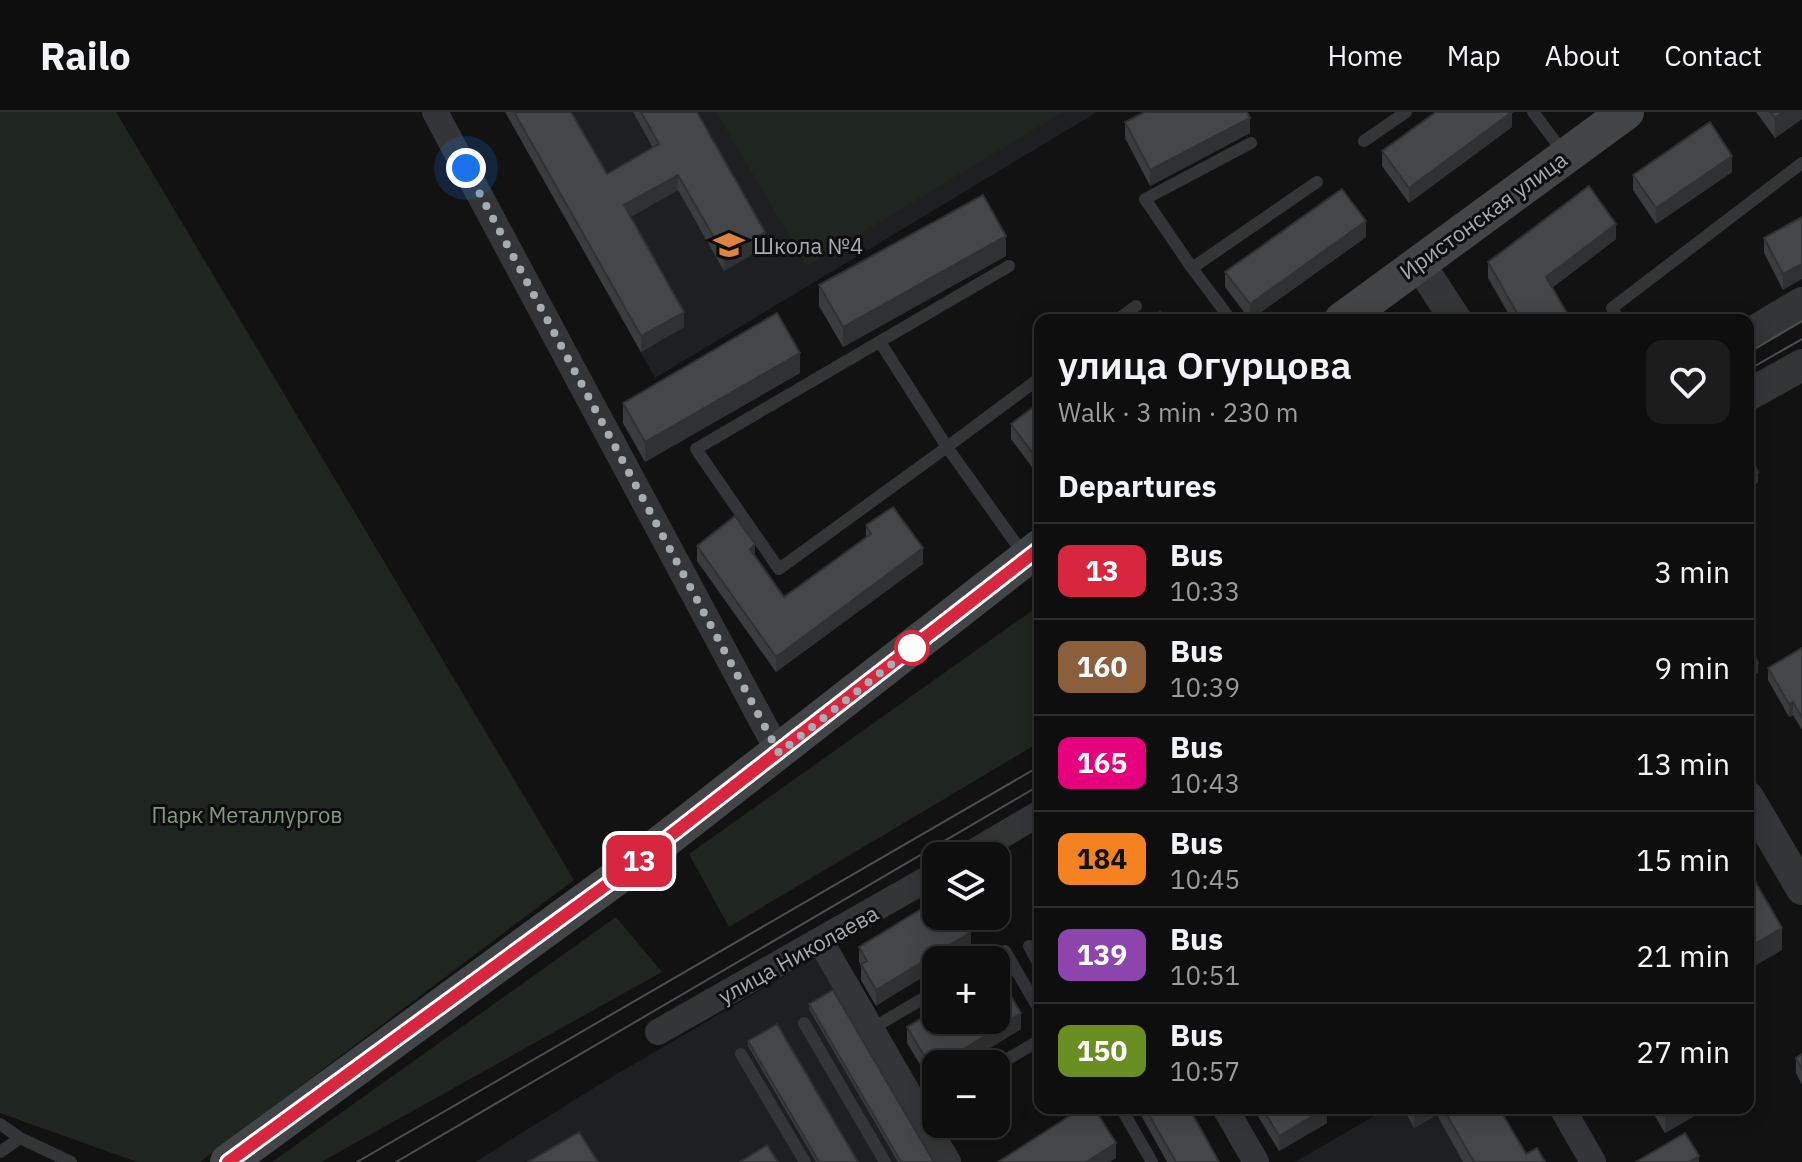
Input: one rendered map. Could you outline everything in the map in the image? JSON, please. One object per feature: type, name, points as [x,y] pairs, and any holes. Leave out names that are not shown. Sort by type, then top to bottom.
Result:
[{"type":"main road","name":"Иристонская улица","points":[[1350,314],[1626,112]]},
{"type":"main road","points":[[228,1162],[620,875],[1033,553]]},
{"type":"street","points":[[435,112],[779,753]]},
{"type":"street","points":[[1418,262],[1452,314]]},
{"type":"street","points":[[1754,331],[1802,303]]},
{"type":"street","points":[[1754,392],[1802,365]]},
{"type":"street","points":[[1754,807],[1802,889]]},
{"type":"street","points":[[991,842],[1034,817]]},
{"type":"street","name":"улица Николаева","points":[[658,1032],[922,882]]},
{"type":"street","points":[[821,942],[871,1029],[923,1109],[948,1162]]},
{"type":"street","points":[[1228,1114],[1256,1162]]},
{"type":"street","points":[[1565,1114],[1593,1162]]},
{"type":"lane","points":[[1364,141],[1406,112]]},
{"type":"lane","points":[[1533,112],[1566,155]]},
{"type":"lane","points":[[1226,314],[1145,199],[1251,143]]},
{"type":"lane","points":[[1616,314],[1612,308],[1802,163]]},
{"type":"lane","points":[[1192,268],[1317,182]]},
{"type":"lane","points":[[1009,266],[696,449],[779,569],[1034,382]]},
{"type":"lane","points":[[1125,314],[1136,306]]},
{"type":"lane","points":[[880,342],[947,447],[1033,553]]},
{"type":"lane","points":[[1029,946],[1034,955]]},
{"type":"lane","points":[[1010,960],[1034,1001]]},
{"type":"lane","points":[[871,1029],[922,999]]},
{"type":"lane","points":[[804,1023],[885,1162]]},
{"type":"lane","points":[[1010,1058],[1034,1044]]},
{"type":"lane","points":[[741,1054],[805,1162]]},
{"type":"lane","points":[[1124,1114],[1152,1162]]},
{"type":"lane","points":[[0,1124],[20,1138],[71,1162]]},
{"type":"lane","points":[[0,1152],[20,1138]]},
{"type":"shaded area","name":"Школа №4","points":[[506,112],[1097,112],[655,378]]},
{"type":"shaded area","points":[[817,957],[936,1162],[475,1162],[605,1081]]},
{"type":"shaded area","points":[[1378,1114],[1492,1114],[1520,1162],[1295,1162]]},
{"type":"green space","name":"Парк Металлургов","points":[[0,112],[116,112],[574,880],[200,1162],[137,1162],[0,1113]]},
{"type":"green space","points":[[716,112],[1063,112],[807,266]]},
{"type":"green space","points":[[1034,609],[1034,746],[729,927],[689,854]]},
{"type":"green space","points":[[616,917],[662,972],[321,1162],[272,1162]]},
{"type":"building","points":[[514,112],[571,112],[607,174],[659,144],[641,112],[697,112],[765,232],[724,255],[678,175],[624,205],[684,312],[641,336]]},
{"type":"building","points":[[1145,112],[1247,112],[1250,118],[1150,170],[1125,122]]},
{"type":"building","points":[[1436,112],[1512,112],[1409,188],[1382,151]]},
{"type":"building","points":[[1710,122],[1732,156],[1656,208],[1633,175]]},
{"type":"building","points":[[1589,186],[1616,224],[1546,277],[1568,314],[1518,314],[1488,262]]},
{"type":"building","points":[[1342,189],[1366,221],[1250,304],[1225,272]]},
{"type":"building","points":[[983,195],[1006,236],[843,327],[819,285]]},
{"type":"building","points":[[1802,217],[1802,264],[1783,274],[1764,238]]},
{"type":"building","points":[[777,313],[800,353],[645,442],[623,403]]},
{"type":"building","points":[[1034,407],[1034,455],[1011,424]]},
{"type":"building","points":[[893,507],[923,548],[776,657],[697,546],[735,516],[755,544],[750,549],[784,597],[871,534],[866,525]]},
{"type":"building","points":[[1802,648],[1802,718],[1793,702],[1789,704],[1768,668]]},
{"type":"building","points":[[1754,884],[1782,928],[1754,944]]},
{"type":"building","points":[[922,909],[922,930],[971,932],[948,946],[922,946],[922,962],[876,990],[861,964],[867,961],[859,947]]},
{"type":"building","points":[[833,990],[934,1162],[901,1162],[809,1004]]},
{"type":"building","points":[[1010,995],[1021,1013],[1010,1020]]},
{"type":"building","points":[[922,1018],[922,1034],[988,1034],[962,1050],[922,1052],[907,1027]]},
{"type":"building","points":[[777,1024],[858,1162],[819,1162],[748,1041]]},
{"type":"building","points":[[1802,1054],[1802,1070],[1796,1058]]},
{"type":"building","points":[[1073,1114],[1098,1114],[1116,1143],[1086,1162],[998,1162]]},
{"type":"building","points":[[1148,1114],[1192,1114],[1219,1162],[1176,1162]]},
{"type":"building","points":[[1266,1114],[1316,1114],[1279,1136]]},
{"type":"building","points":[[1446,1114],[1503,1114],[1526,1154],[1537,1148],[1545,1162],[1474,1162]]},
{"type":"building","points":[[579,1132],[598,1162],[528,1162]]},
{"type":"building","points":[[1685,1133],[1699,1156],[1689,1162],[1636,1162]]},
{"type":"building","points":[[767,1145],[778,1162],[740,1162]]},
{"type":"tram line","points":[[1754,349],[1802,321]]},
{"type":"tram line","points":[[1754,367],[1802,339]]},
{"type":"tram line","points":[[357,1162],[1034,769]]},
{"type":"tram line","points":[[396,1162],[1034,789]]},
{"type":"bus line","name":"13","points":[[228,1162],[620,875],[1034,553]]},
{"type":"place","name":"Школа №4","points":[[729,245]]},
{"type":"route","points":[[466,168],[779,753],[912,648]]}]
